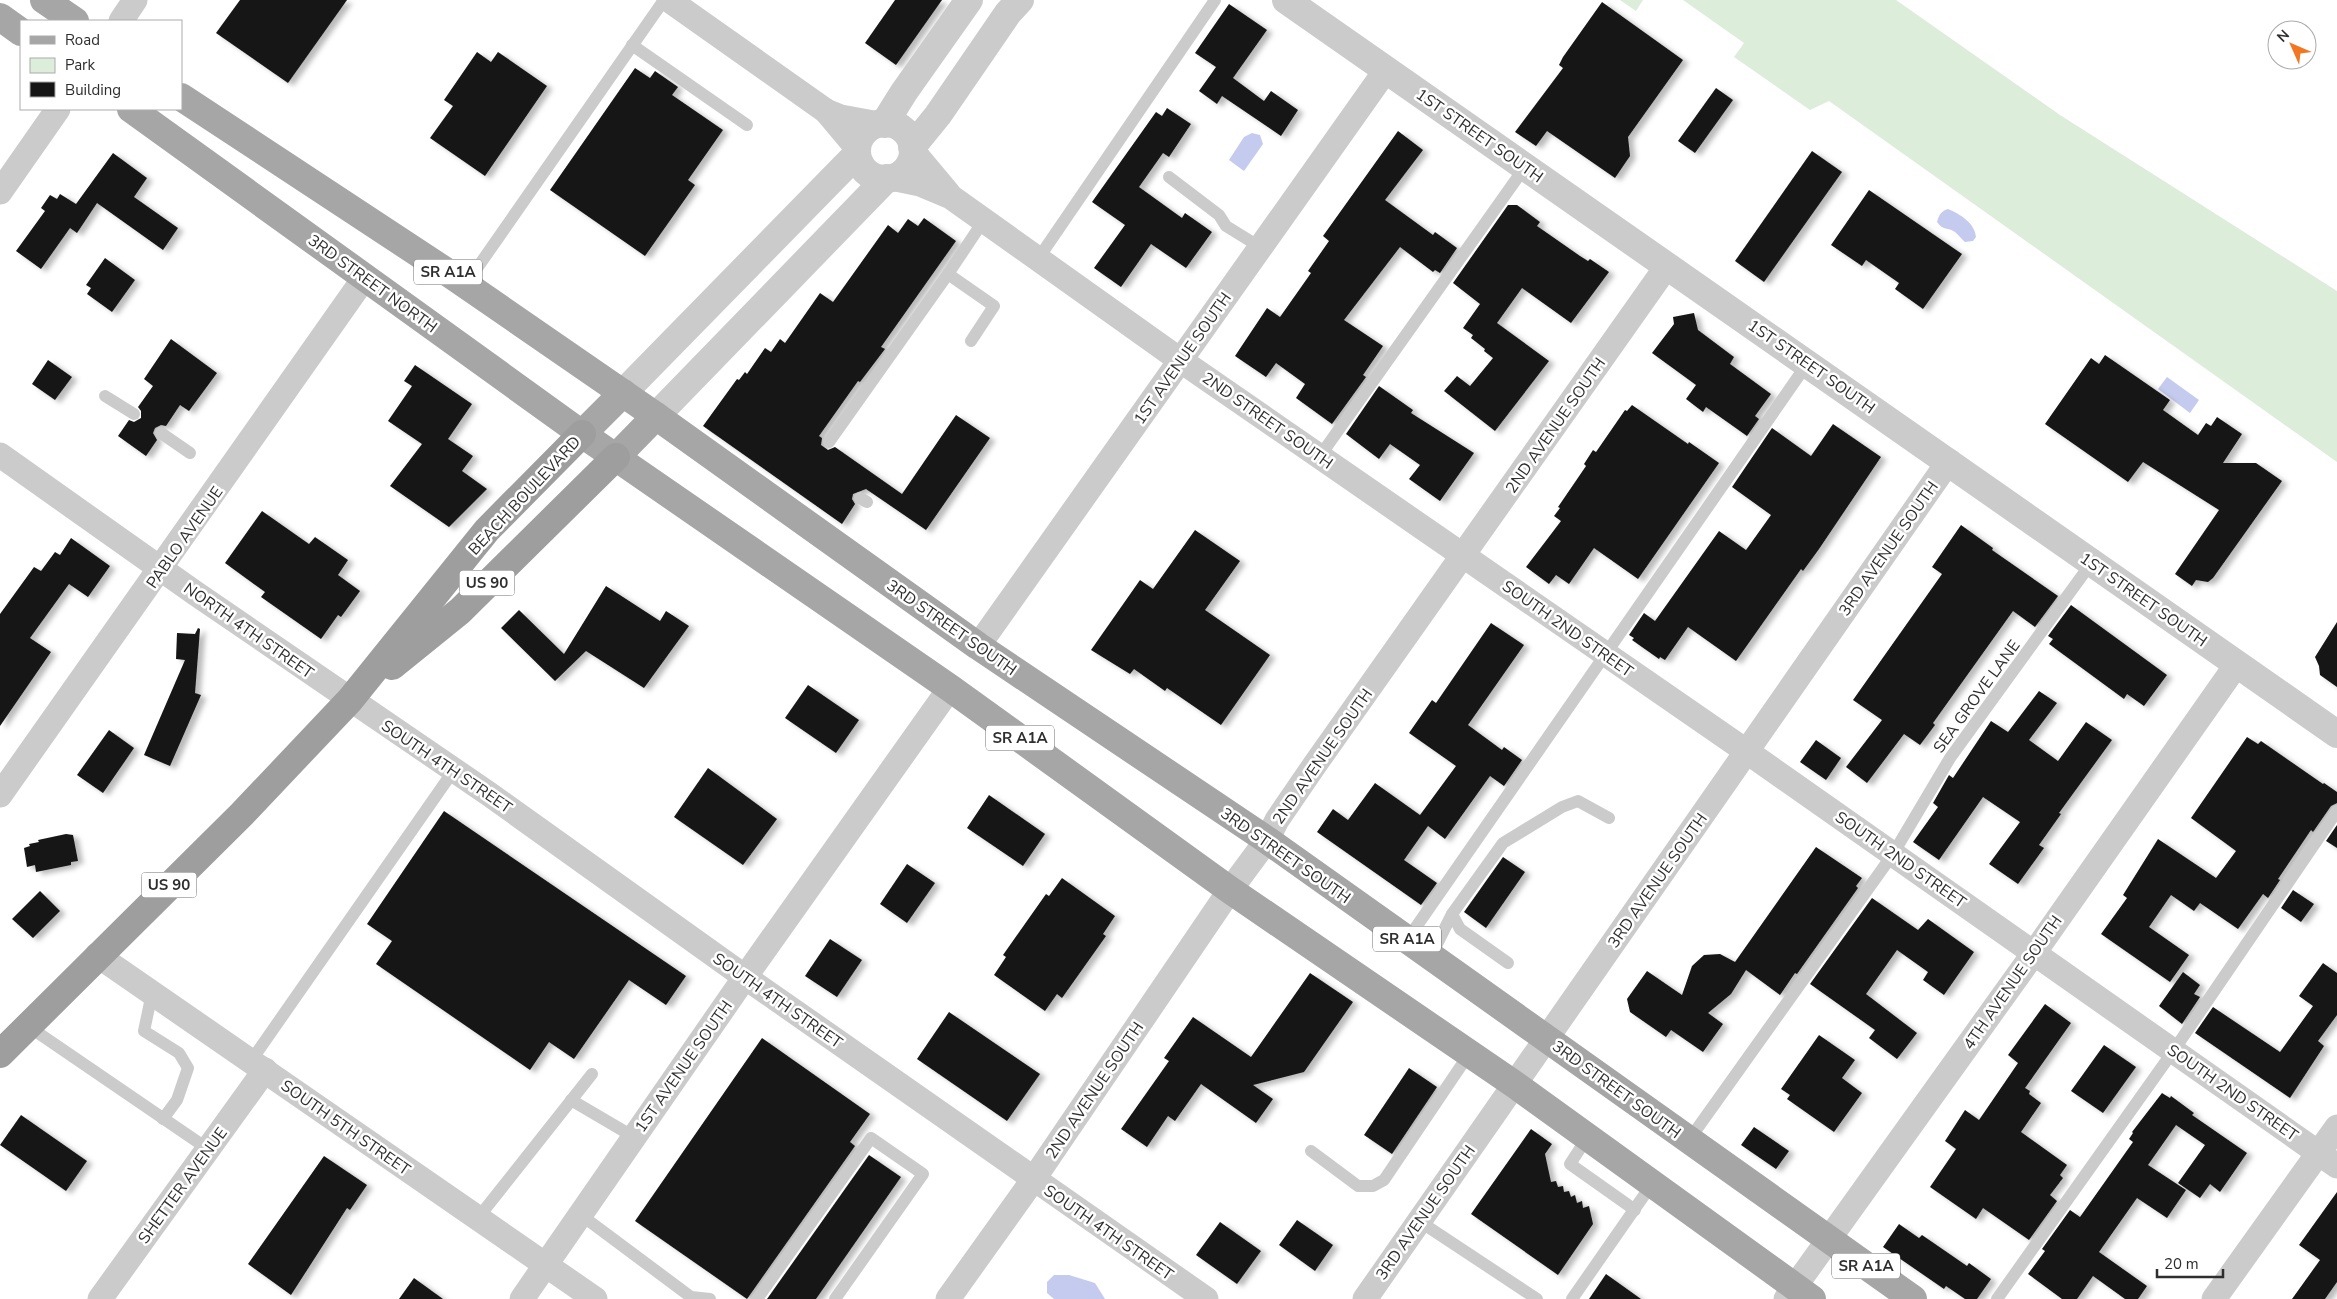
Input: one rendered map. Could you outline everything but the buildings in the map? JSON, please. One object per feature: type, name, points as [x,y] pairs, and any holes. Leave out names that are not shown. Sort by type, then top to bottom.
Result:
[{"type":"highway","name":"BEACH BOULEVARD","points":[[350,700],[487,530],[582,434]]},
{"type":"highway","name":"BEACH BOULEVARD","points":[[350,700],[460,612],[616,457]]},
{"type":"highway","name":"US 90","points":[[0,1054],[97,955],[242,814],[350,700]]},
{"type":"main road","points":[[44,0],[73,20]]},
{"type":"main road","points":[[0,17],[20,31]]},
{"type":"main road","name":"SR A1A","points":[[182,98],[466,284],[656,416]]},
{"type":"main road","name":"3RD STREET NORTH","points":[[132,110],[616,457]]},
{"type":"main road","name":"BEACH BOULEVARD","points":[[582,434],[623,393]]},
{"type":"main road","name":"BEACH BOULEVARD","points":[[616,457],[656,416]]},
{"type":"main road","name":"3RD STREET SOUTH","points":[[656,416],[978,646],[1267,840],[1913,1299]]},
{"type":"main road","name":"SR A1A","points":[[616,457],[950,688],[1230,890],[1514,1084],[1652,1184],[1797,1295]]},
{"type":"street","points":[[122,20],[135,0]]},
{"type":"street","points":[[669,0],[826,111],[841,118],[902,129],[907,135],[912,148],[951,197]]},
{"type":"street","points":[[857,151],[865,132],[882,124],[970,0]]},
{"type":"street","points":[[889,178],[904,172],[908,166],[912,148],[938,115],[1008,13],[1020,0]]},
{"type":"street","name":"1ST STREET SOUTH","points":[[1286,0],[1949,461],[2337,734]]},
{"type":"street","name":"1ST AVENUE SOUTH","points":[[978,646],[1386,70]]},
{"type":"street","points":[[0,192],[57,110]]},
{"type":"street","points":[[826,111],[857,151],[862,167],[866,172],[873,176],[920,184],[951,197]]},
{"type":"street","name":"BEACH BOULEVARD","points":[[623,393],[857,151]]},
{"type":"street","name":"BEACH BOULEVARD","points":[[656,416],[889,178]]},
{"type":"street","name":"2ND STREET SOUTH","points":[[951,197],[1180,360],[1463,555]]},
{"type":"street","name":"2ND AVENUE SOUTH","points":[[948,1299],[1033,1180],[1230,890],[1267,840],[1277,820],[1667,266]]},
{"type":"street","name":"PABLO AVENUE","points":[[0,795],[365,277]]},
{"type":"street","name":"NORTH 4TH STREET","points":[[0,455],[350,700]]},
{"type":"street","name":"3RD AVENUE SOUTH","points":[[1364,1299],[1949,461]]},
{"type":"street","name":"SOUTH 2ND STREET","points":[[1463,555],[2328,1159]]},
{"type":"street","name":"4TH AVENUE SOUTH","points":[[1797,1295],[1828,1240],[2034,953],[2237,664]]},
{"type":"street","name":"1ST AVENUE SOUTH","points":[[522,1299],[745,977],[950,688]]},
{"type":"street","name":"SOUTH 4TH STREET","points":[[350,700],[454,770],[1033,1180],[1206,1299]]},
{"type":"street","name":"SOUTH 5TH STREET","points":[[97,955],[595,1299]]},
{"type":"street","name":"SHETTER AVENUE","points":[[100,1299],[208,1150],[258,1065]]},
{"type":"street","points":[[2214,1299],[2328,1159],[2337,1126]]},
{"type":"lane","points":[[466,284],[664,0]]},
{"type":"lane","points":[[1038,259],[1215,0]]},
{"type":"lane","points":[[632,45],[747,125]]},
{"type":"lane","points":[[1320,456],[1525,167]]},
{"type":"lane","points":[[1169,177],[1219,215],[1226,226],[1260,248]]},
{"type":"lane","points":[[828,442],[948,274],[984,220]]},
{"type":"lane","points":[[948,274],[994,306],[971,341]]},
{"type":"lane","points":[[1408,940],[1808,364]]},
{"type":"lane","points":[[105,396],[134,414]]},
{"type":"lane","points":[[161,433],[190,453]]},
{"type":"lane","name":"SEA GROVE LANE","points":[[1689,1140],[1893,854],[1950,758],[2092,562]]},
{"type":"lane","points":[[258,1065],[454,770]]},
{"type":"lane","points":[[1431,956],[1452,914],[1503,844],[1562,807],[1578,801],[1608,818]]},
{"type":"lane","points":[[1997,1299],[2174,1050],[2337,811]]},
{"type":"lane","points":[[1452,914],[1460,929],[1508,963]]},
{"type":"lane","points":[[152,993],[144,1031],[179,1053],[188,1068],[177,1100],[163,1119]]},
{"type":"lane","points":[[28,1026],[208,1150]]},
{"type":"lane","points":[[1312,1151],[1358,1186],[1373,1186],[1384,1180],[1469,1054]]},
{"type":"lane","points":[[478,1218],[592,1074]]},
{"type":"lane","points":[[571,1100],[634,1137]]},
{"type":"lane","points":[[757,1299],[871,1138],[923,1174],[835,1299]]},
{"type":"lane","points":[[1587,1138],[1570,1164],[1635,1210]]},
{"type":"lane","points":[[1572,1299],[1652,1184]]},
{"type":"lane","points":[[580,1215],[691,1297],[710,1299]]},
{"type":"lane","points":[[1419,1221],[1537,1299]]},
{"type":"green space","points":[[1620,0],[1643,0],[1636,11]]},
{"type":"green space","points":[[1683,0],[1896,0],[2060,115],[2337,291],[2337,462],[1829,101],[1810,110],[1734,57],[1744,43]]},
{"type":"water","points":[[1252,133],[1260,135],[1263,144],[1244,171],[1229,160],[1244,137]]},
{"type":"water","points":[[1948,209],[1962,216],[1970,223],[1976,237],[1973,241],[1965,242],[1955,232],[1941,227],[1937,222],[1941,214]]},
{"type":"water","points":[[2167,377],[2199,400],[2190,413],[2158,389]]},
{"type":"water","points":[[1054,1275],[1069,1275],[1095,1283],[1105,1299],[1054,1299],[1047,1293],[1047,1282]]}]
